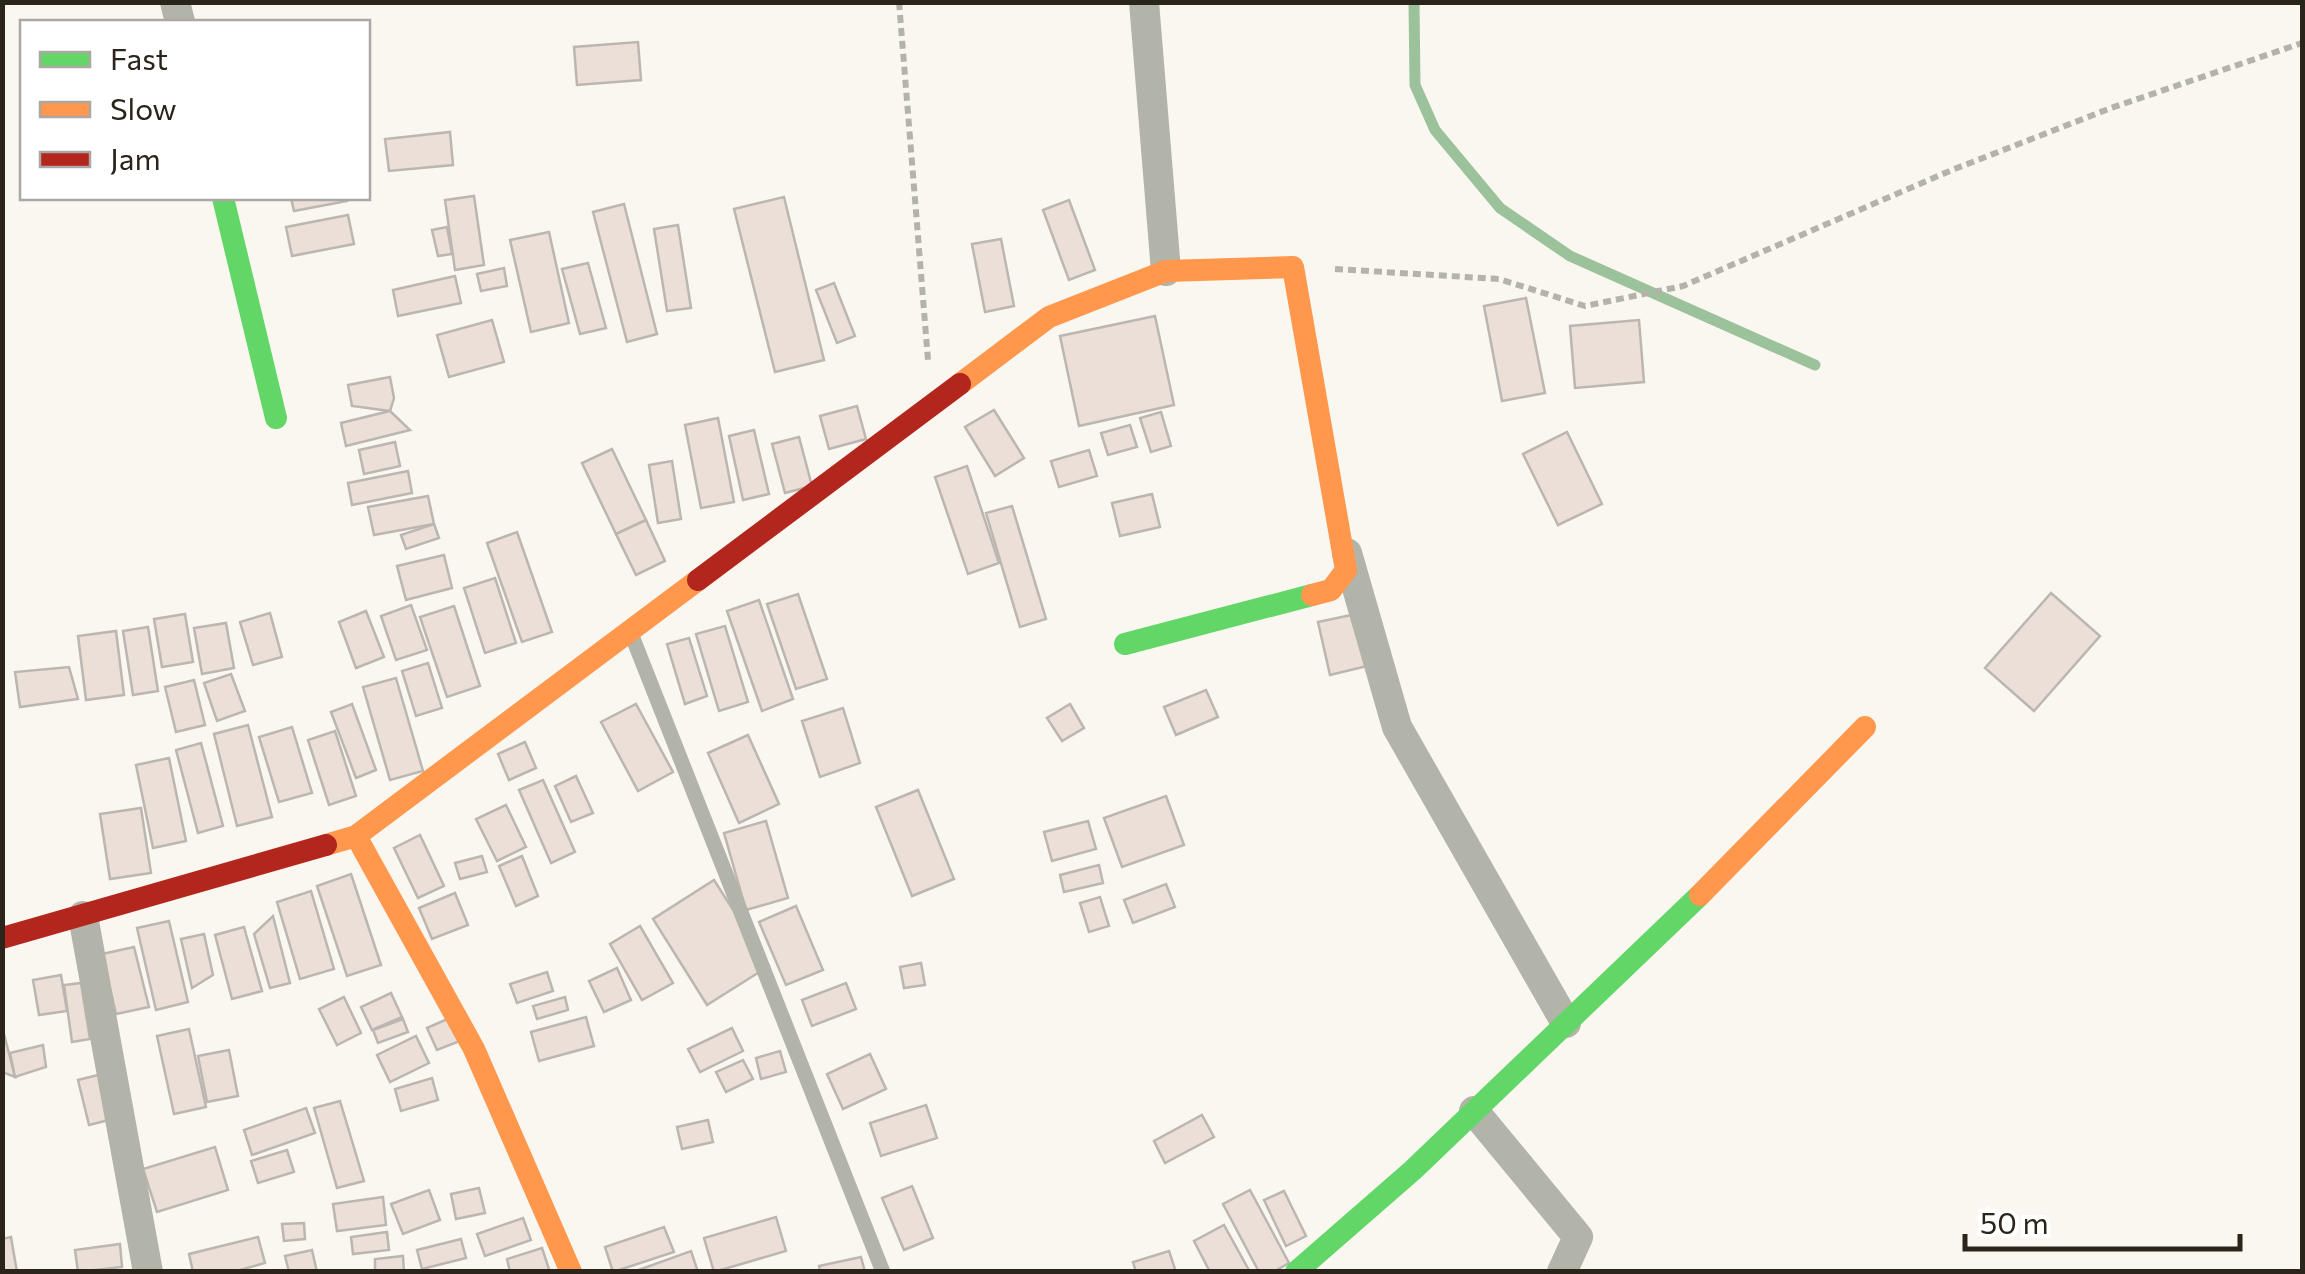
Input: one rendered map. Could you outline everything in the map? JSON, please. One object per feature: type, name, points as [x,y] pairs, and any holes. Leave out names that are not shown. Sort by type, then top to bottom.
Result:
[{"type":"street","points":[[1144,2],[1166,272]]},
{"type":"street","points":[[223,200],[276,418]]},
{"type":"street","points":[[2,938],[356,836],[1049,317],[1166,272],[1294,266],[1346,570],[1330,590],[1124,644]]},
{"type":"street","points":[[1338,520],[1397,727],[1566,1023]]},
{"type":"street","points":[[1296,1272],[1355,1226],[1793,805],[1864,727]]},
{"type":"street","points":[[356,836],[435,967],[518,1135],[571,1272]]},
{"type":"street","points":[[83,916],[148,1272]]},
{"type":"street","points":[[1474,1111],[1578,1237],[1562,1272]]},
{"type":"lane","points":[[630,632],[883,1272]]},
{"type":"path","points":[[899,2],[932,406]]},
{"type":"path","points":[[1294,266],[1499,279],[1585,306],[1683,286],[1952,170],[2111,108],[2302,43]]},
{"type":"building","points":[[638,42],[641,80],[577,85],[574,47]]},
{"type":"building","points":[[450,132],[453,165],[389,171],[385,139]]},
{"type":"building","points":[[474,196],[484,265],[455,270],[445,200]]},
{"type":"building","points":[[784,197],[824,360],[775,372],[734,209]]},
{"type":"building","points":[[291,200],[347,200],[347,201],[294,211]]},
{"type":"building","points":[[1069,200],[1095,270],[1069,280],[1043,210]]},
{"type":"building","points":[[624,204],[657,334],[627,342],[593,212]]},
{"type":"building","points":[[348,215],[354,244],[292,256],[286,227]]},
{"type":"building","points":[[678,225],[691,308],[667,311],[654,229]]},
{"type":"building","points":[[447,227],[452,254],[438,256],[432,230]]},
{"type":"building","points":[[549,232],[569,323],[531,332],[510,240]]},
{"type":"building","points":[[1001,239],[1014,306],[985,312],[972,244]]},
{"type":"building","points":[[588,263],[606,328],[580,334],[562,269]]},
{"type":"building","points":[[504,268],[507,286],[481,291],[477,274]]},
{"type":"building","points":[[455,276],[461,303],[398,316],[393,290]]},
{"type":"building","points":[[834,283],[855,336],[837,343],[816,290]]},
{"type":"building","points":[[1526,298],[1545,393],[1502,401],[1484,306]]},
{"type":"building","points":[[1155,316],[1174,405],[1079,426],[1060,336]]},
{"type":"building","points":[[492,320],[504,362],[449,377],[437,335]]},
{"type":"building","points":[[1639,320],[1644,382],[1575,388],[1570,326]]},
{"type":"building","points":[[390,377],[394,398],[390,411],[352,406],[348,385]]},
{"type":"building","points":[[857,406],[866,439],[829,449],[820,416]]},
{"type":"building","points":[[994,410],[1024,458],[995,476],[965,427]]},
{"type":"building","points":[[390,411],[410,430],[346,446],[341,423]]},
{"type":"building","points":[[1161,412],[1171,446],[1151,452],[1140,418]]},
{"type":"building","points":[[718,418],[734,502],[701,508],[685,425]]},
{"type":"building","points":[[1130,425],[1137,447],[1108,455],[1101,433]]},
{"type":"building","points":[[754,430],[769,494],[743,500],[729,436]]},
{"type":"building","points":[[1567,432],[1602,504],[1558,525],[1523,454]]},
{"type":"building","points":[[799,437],[812,486],[785,493],[772,444]]},
{"type":"building","points":[[395,442],[400,466],[364,474],[359,450]]},
{"type":"building","points":[[612,449],[646,520],[616,534],[582,463]]},
{"type":"building","points":[[1089,450],[1097,476],[1059,487],[1051,461]]},
{"type":"building","points":[[672,461],[681,519],[658,523],[649,465]]},
{"type":"building","points":[[967,466],[999,563],[968,574],[935,477]]},
{"type":"building","points":[[408,471],[412,493],[352,505],[348,483]]},
{"type":"building","points":[[1152,494],[1160,527],[1120,536],[1112,503]]},
{"type":"building","points":[[428,496],[434,524],[374,535],[368,507]]},
{"type":"building","points":[[1012,506],[1046,619],[1020,627],[986,513]]},
{"type":"building","points":[[646,520],[665,561],[636,575],[616,534]]},
{"type":"building","points":[[434,524],[439,538],[406,549],[401,535]]},
{"type":"building","points":[[517,532],[552,632],[522,642],[487,543]]},
{"type":"building","points":[[444,555],[452,588],[406,600],[397,566]]},
{"type":"building","points":[[495,578],[516,643],[485,653],[464,588]]},
{"type":"building","points":[[2051,593],[2100,636],[2034,711],[1985,668]]},
{"type":"building","points":[[798,594],[827,679],[796,689],[767,604]]},
{"type":"building","points":[[759,600],[793,699],[762,711],[727,611]]},
{"type":"building","points":[[411,605],[427,650],[396,660],[381,616]]},
{"type":"building","points":[[454,606],[480,686],[447,697],[420,617]]},
{"type":"building","points":[[366,611],[384,657],[356,668],[339,622]]},
{"type":"building","points":[[270,613],[282,657],[253,665],[240,622]]},
{"type":"building","points":[[185,614],[193,662],[162,667],[154,619]]},
{"type":"building","points":[[1356,614],[1367,666],[1330,675],[1318,622]]},
{"type":"building","points":[[226,623],[234,668],[202,674],[194,628]]},
{"type":"building","points":[[725,626],[748,702],[719,711],[696,634]]},
{"type":"building","points":[[148,627],[158,691],[133,695],[123,631]]},
{"type":"building","points":[[116,631],[124,695],[86,700],[78,636]]},
{"type":"building","points":[[689,638],[707,696],[685,704],[667,644]]},
{"type":"building","points":[[428,663],[442,708],[416,716],[402,671]]},
{"type":"building","points":[[69,667],[78,699],[20,707],[15,672]]},
{"type":"building","points":[[231,674],[245,711],[217,721],[204,683]]},
{"type":"building","points":[[396,678],[423,771],[390,780],[363,687]]},
{"type":"building","points":[[194,680],[205,725],[176,732],[165,687]]},
{"type":"building","points":[[1206,690],[1218,717],[1176,735],[1164,707]]},
{"type":"building","points":[[352,704],[376,770],[356,778],[331,712]]},
{"type":"building","points":[[636,704],[673,772],[638,791],[601,722]]},
{"type":"building","points":[[1070,704],[1084,728],[1062,741],[1047,718]]},
{"type":"building","points":[[843,708],[860,763],[820,777],[802,721]]},
{"type":"building","points":[[248,725],[272,817],[237,826],[214,734]]},
{"type":"building","points":[[292,727],[312,793],[279,802],[259,737]]},
{"type":"building","points":[[335,731],[356,796],[329,805],[308,740]]},
{"type":"building","points":[[748,735],[779,804],[739,823],[708,753]]},
{"type":"building","points":[[525,742],[536,768],[509,780],[498,754]]},
{"type":"building","points":[[201,743],[223,826],[198,833],[176,750]]},
{"type":"building","points":[[169,758],[186,841],[153,848],[136,765]]},
{"type":"building","points":[[576,776],[593,813],[571,822],[555,786]]},
{"type":"building","points":[[543,780],[575,852],[551,863],[519,790]]},
{"type":"building","points":[[918,790],[954,879],[912,896],[876,807]]},
{"type":"building","points":[[1166,796],[1184,845],[1122,867],[1104,818]]},
{"type":"building","points":[[506,805],[526,847],[497,861],[476,819]]},
{"type":"building","points":[[141,808],[151,873],[110,879],[100,814]]},
{"type":"building","points":[[766,821],[788,898],[746,910],[724,833]]},
{"type":"building","points":[[1088,821],[1096,849],[1052,861],[1044,832]]},
{"type":"building","points":[[420,835],[444,886],[418,898],[394,848]]},
{"type":"building","points":[[482,856],[487,872],[460,879],[455,863]]},
{"type":"building","points":[[522,856],[538,896],[516,906],[499,866]]},
{"type":"building","points":[[1099,865],[1103,883],[1064,892],[1060,875]]},
{"type":"building","points":[[351,874],[381,965],[347,976],[317,886]]},
{"type":"building","points":[[714,880],[769,966],[707,1005],[653,919]]},
{"type":"building","points":[[1166,884],[1175,907],[1133,923],[1124,900]]},
{"type":"building","points":[[311,891],[334,969],[300,979],[277,902]]},
{"type":"building","points":[[455,893],[468,925],[432,939],[419,908]]},
{"type":"building","points":[[1100,897],[1109,926],[1089,932],[1080,903]]},
{"type":"building","points":[[796,906],[823,970],[786,985],[759,922]]},
{"type":"building","points":[[273,916],[290,983],[270,988],[254,934]]},
{"type":"building","points":[[169,921],[188,1002],[156,1010],[137,928]]},
{"type":"building","points":[[640,926],[673,983],[642,1000],[610,944]]},
{"type":"building","points":[[244,927],[262,991],[232,999],[215,935]]},
{"type":"building","points":[[204,934],[213,975],[192,988],[181,939]]},
{"type":"building","points":[[134,947],[149,1007],[116,1014],[102,954]]},
{"type":"building","points":[[921,963],[925,985],[904,988],[900,967]]},
{"type":"building","points":[[617,968],[631,1000],[604,1012],[589,981]]},
{"type":"building","points":[[547,972],[553,991],[517,1003],[510,984]]},
{"type":"building","points":[[61,975],[67,1011],[39,1015],[33,980]]},
{"type":"building","points":[[81,983],[90,1039],[72,1042],[64,985]]},
{"type":"building","points":[[846,983],[856,1009],[812,1026],[802,1000]]},
{"type":"building","points":[[391,993],[402,1017],[372,1030],[361,1007]]},
{"type":"building","points":[[344,997],[361,1033],[337,1045],[319,1009]]},
{"type":"building","points":[[565,997],[568,1010],[537,1019],[533,1006]]},
{"type":"building","points":[[454,1016],[465,1039],[437,1050],[427,1028]]},
{"type":"building","points":[[586,1017],[594,1046],[539,1061],[531,1032]]},
{"type":"building","points":[[403,1019],[408,1032],[378,1043],[373,1030]]},
{"type":"building","points":[[2,1026],[15,1077],[2,1072]]},
{"type":"building","points":[[732,1028],[743,1051],[700,1072],[688,1049]]},
{"type":"building","points":[[189,1029],[206,1107],[174,1114],[157,1036]]},
{"type":"building","points":[[416,1036],[429,1063],[390,1082],[377,1055]]},
{"type":"building","points":[[43,1045],[46,1067],[15,1077],[10,1053]]},
{"type":"building","points":[[229,1050],[238,1096],[207,1102],[198,1056]]},
{"type":"building","points":[[780,1051],[786,1072],[761,1079],[756,1058]]},
{"type":"building","points":[[870,1054],[886,1089],[843,1109],[827,1074]]},
{"type":"building","points":[[743,1060],[753,1079],[726,1092],[716,1072]]},
{"type":"building","points":[[102,1074],[113,1119],[89,1125],[78,1080]]},
{"type":"building","points":[[432,1078],[438,1100],[401,1111],[395,1089]]},
{"type":"building","points":[[340,1101],[364,1181],[337,1188],[314,1108]]},
{"type":"building","points":[[926,1105],[937,1138],[881,1156],[870,1123]]},
{"type":"building","points":[[306,1108],[315,1133],[252,1155],[244,1130]]},
{"type":"building","points":[[1202,1115],[1214,1137],[1165,1163],[1154,1141]]},
{"type":"building","points":[[708,1120],[713,1142],[682,1149],[677,1127]]},
{"type":"building","points":[[215,1147],[228,1190],[157,1212],[143,1169]]},
{"type":"building","points":[[287,1150],[294,1172],[258,1183],[251,1161]]},
{"type":"building","points":[[912,1186],[933,1238],[904,1250],[882,1198]]},
{"type":"building","points":[[479,1188],[485,1213],[456,1219],[451,1194]]},
{"type":"building","points":[[429,1190],[440,1220],[403,1234],[391,1204]]},
{"type":"building","points":[[1250,1190],[1289,1263],[1273,1272],[1259,1272],[1223,1204]]},
{"type":"building","points":[[1284,1191],[1306,1236],[1286,1246],[1264,1200]]},
{"type":"building","points":[[383,1197],[386,1225],[337,1231],[333,1204]]},
{"type":"building","points":[[776,1217],[786,1251],[714,1272],[704,1238]]},
{"type":"building","points":[[523,1218],[531,1240],[485,1256],[477,1234]]},
{"type":"building","points":[[304,1223],[305,1239],[284,1241],[282,1224]]},
{"type":"building","points":[[1224,1225],[1250,1272],[1210,1272],[1194,1241]]},
{"type":"building","points":[[664,1227],[674,1252],[613,1272],[605,1247]]},
{"type":"building","points":[[387,1232],[389,1250],[353,1254],[351,1237]]},
{"type":"building","points":[[11,1237],[17,1272],[2,1272],[2,1239]]},
{"type":"building","points":[[258,1237],[265,1263],[233,1272],[193,1272],[189,1254]]},
{"type":"building","points":[[461,1239],[466,1258],[422,1269],[417,1250]]},
{"type":"building","points":[[120,1244],[122,1267],[78,1272],[75,1250]]},
{"type":"building","points":[[542,1248],[550,1272],[510,1272],[507,1259]]},
{"type":"building","points":[[312,1250],[317,1272],[289,1272],[285,1256]]},
{"type":"building","points":[[691,1251],[698,1272],[633,1272]]},
{"type":"building","points":[[1169,1251],[1176,1272],[1136,1272],[1133,1262]]},
{"type":"building","points":[[403,1256],[404,1272],[375,1272],[375,1259]]},
{"type":"building","points":[[861,1257],[865,1272],[820,1272],[819,1266]]},
{"type":"waterway","points":[[1414,2],[1415,85],[1435,130],[1500,208],[1570,256],[1815,365]]},
{"type":"traffic: fast","points":[[223,200],[276,418]]},
{"type":"traffic: fast","points":[[1125,644],[1312,595]]},
{"type":"traffic: fast","points":[[1296,1272],[1413,1170],[1700,895]]},
{"type":"traffic: slow","points":[[960,384],[1049,317],[1166,271],[1293,267],[1346,570],[1331,590],[1312,595]]},
{"type":"traffic: slow","points":[[326,845],[356,836],[698,580]]},
{"type":"traffic: slow","points":[[1700,895],[1865,727]]},
{"type":"traffic: slow","points":[[356,836],[474,1049],[571,1272]]},
{"type":"traffic: jam","points":[[698,580],[960,384]]},
{"type":"traffic: jam","points":[[2,938],[326,845]]}]
